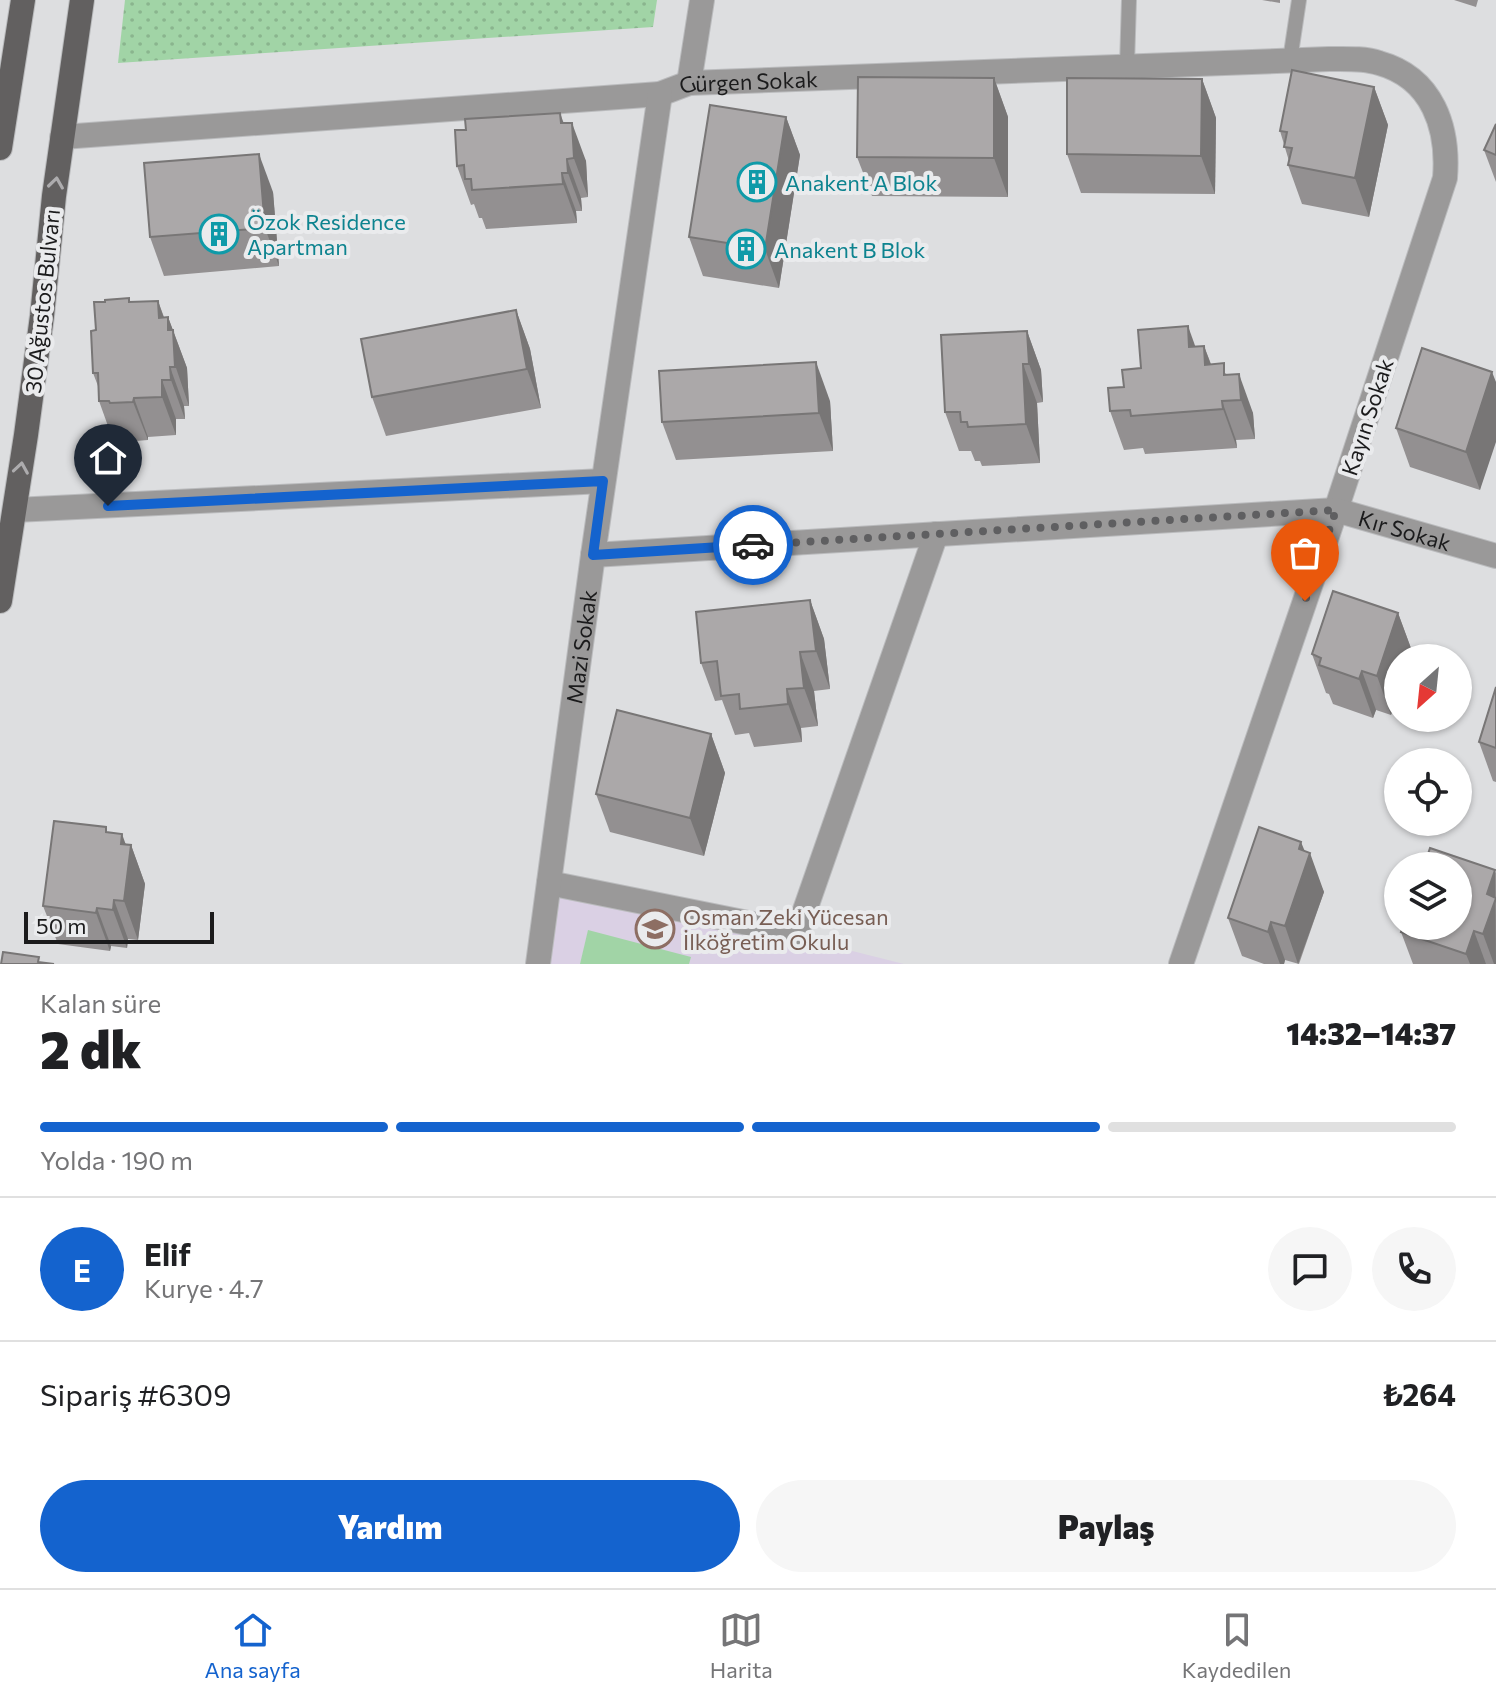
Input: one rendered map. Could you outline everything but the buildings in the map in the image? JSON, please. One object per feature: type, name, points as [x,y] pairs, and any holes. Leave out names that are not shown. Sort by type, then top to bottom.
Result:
[{"type":"main road","points":[[0,148],[23,0]]},
{"type":"main road","name":"30 Ağustos Bulvarı","points":[[0,601],[42,316],[54,196],[82,0]]},
{"type":"street","points":[[689,83],[702,0]]},
{"type":"street","name":"Gürgen Sokak","points":[[62,137],[660,94],[689,83],[1290,60],[1376,62],[1405,74],[1427,95]]},
{"type":"street","name":"Mazi Sokak","points":[[538,964],[603,481],[660,94]]},
{"type":"street","name":"Kayın Sokak","points":[[1181,964],[1445,178],[1445,139],[1427,95]]},
{"type":"street","points":[[15,510],[603,481]]},
{"type":"street","name":"Kır Sokak","points":[[593,555],[1336,510],[1496,556]]},
{"type":"street","points":[[549,883],[797,933],[936,534]]},
{"type":"lane","points":[[1127,66],[1129,0]]},
{"type":"lane","points":[[1290,60],[1299,0]]},
{"type":"shaded area","name":"Osman Zeki Yücesan İlköğretim Okulu","points":[[594,886],[904,964],[536,964],[551,898]]},
{"type":"green space","points":[[125,0],[657,0],[653,27],[118,63]]},
{"type":"green space","points":[[588,930],[691,957],[689,964],[580,964]]},
{"type":"way so far","points":[[753,545],[1336,510],[1305,601]]},
{"type":"place","name":"Anakent A Blok","points":[[757,182]]},
{"type":"place","name":"Özok Residence Apartman","points":[[219,234]]},
{"type":"place","name":"Anakent B Blok","points":[[746,249]]},
{"type":"place","name":"Osman Zeki Yücesan İlköğretim Okulu","points":[[655,929]]},
{"type":"route","points":[[108,506],[603,481],[593,555],[753,545]]}]
